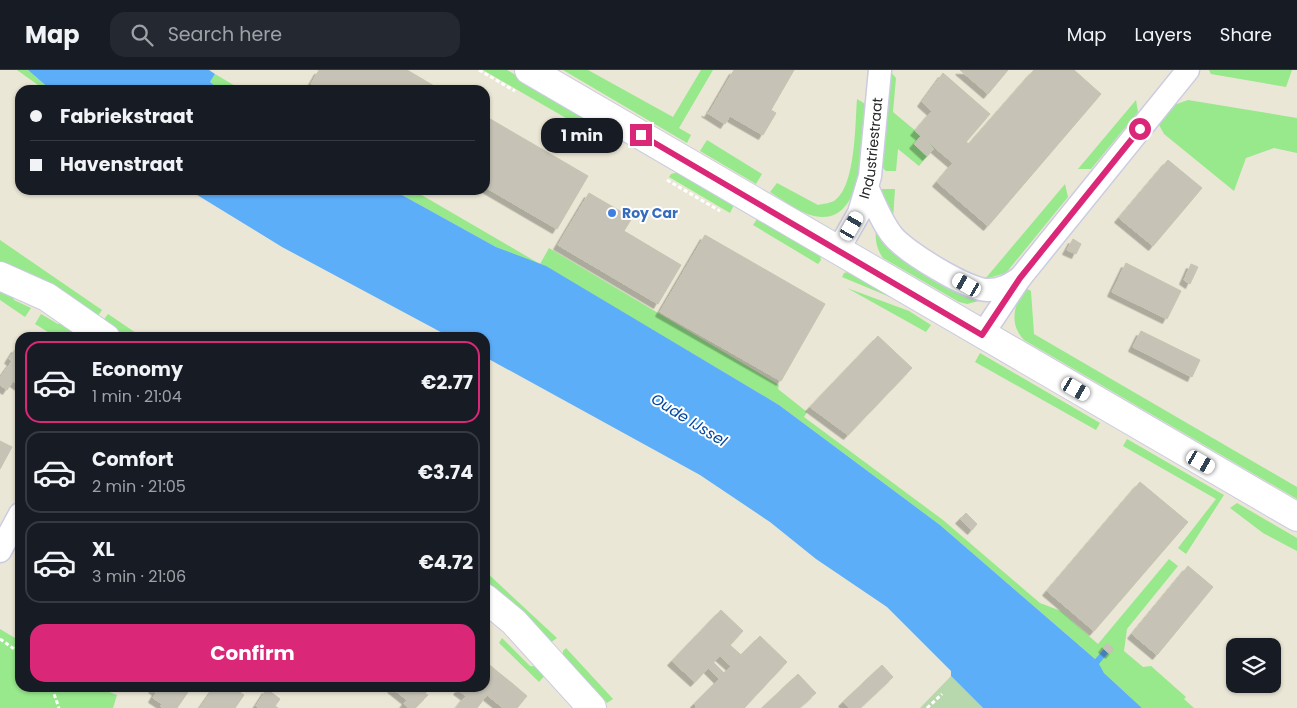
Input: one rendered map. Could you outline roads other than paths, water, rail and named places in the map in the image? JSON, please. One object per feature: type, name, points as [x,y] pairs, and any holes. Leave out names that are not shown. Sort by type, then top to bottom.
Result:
[{"type":"street","points":[[529,70],[1297,517]]},
{"type":"street","name":"Industriestraat","points":[[838,250],[859,214],[870,176],[880,70]]},
{"type":"street","points":[[982,335],[1020,278],[1188,70]]},
{"type":"street","points":[[867,187],[893,236],[906,248],[967,285],[986,290],[1004,288],[1020,278]]},
{"type":"street","points":[[0,276],[47,297],[97,332]]},
{"type":"street","points":[[1,548],[15,523]]},
{"type":"street","points":[[490,602],[514,622],[592,708]]},
{"type":"water","points":[[28,70],[209,70],[215,74],[210,82],[214,85],[45,85]]},
{"type":"water","name":"Oude IJssel","points":[[197,195],[402,195],[496,247],[546,266],[779,405],[940,525],[1095,659],[1104,649],[1108,653],[1099,664],[1104,673],[1142,708],[983,708],[951,676],[951,671],[887,607],[816,559],[770,522],[700,475],[490,360],[490,332],[441,332],[282,247]]},
{"type":"place","name":"Roy Car","points":[[612,213]]}]
